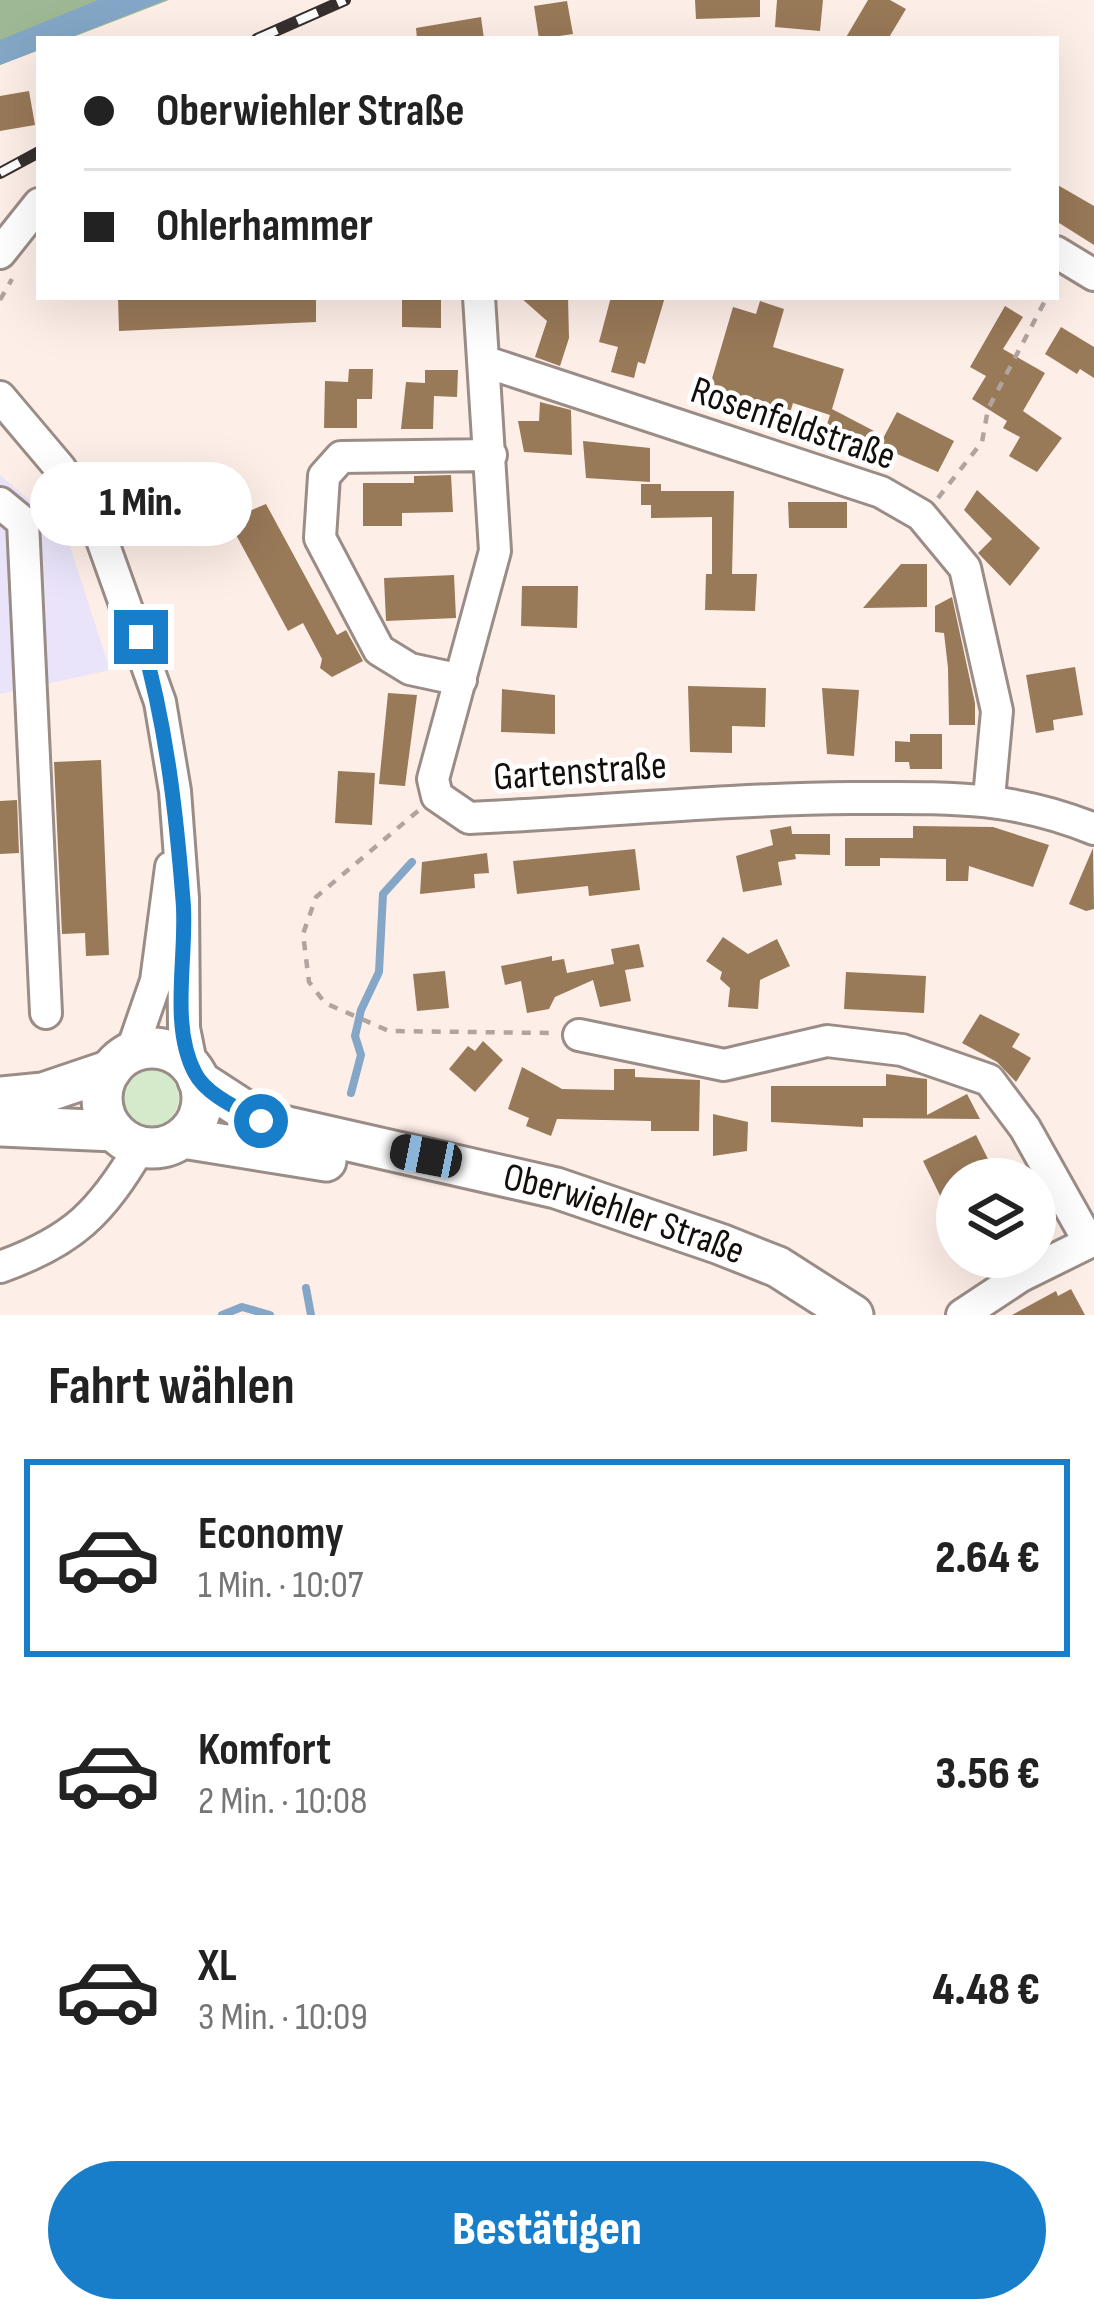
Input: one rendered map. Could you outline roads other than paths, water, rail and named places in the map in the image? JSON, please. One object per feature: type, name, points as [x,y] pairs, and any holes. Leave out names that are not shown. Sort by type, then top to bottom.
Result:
[{"type":"main road","points":[[0,1097],[43,1093],[158,1049],[195,1074],[200,1112],[183,1138],[155,1148],[127,1139],[0,1126]]},
{"type":"main road","points":[[121,1062],[102,1101],[127,1139]]},
{"type":"main road","name":"Oberwiehler Straße","points":[[195,1074],[261,1121],[556,1188],[778,1267],[845,1311]]},
{"type":"main road","name":"Oberwiehler Straße","points":[[183,1138],[483,1193],[781,1294],[845,1311]]},
{"type":"street","points":[[0,253],[36,208]]},
{"type":"street","points":[[1059,254],[1094,275]]},
{"type":"street","name":"Gartenstraße","points":[[478,300],[495,551],[433,779],[436,796],[469,818],[764,800],[989,798],[1040,807],[1094,829]]},
{"type":"street","name":"Rosenfeldstraße","points":[[486,362],[881,492],[921,514],[964,568],[997,711],[989,798]]},
{"type":"street","points":[[0,397],[60,467],[101,537],[141,637],[171,769],[183,898],[184,1028],[195,1074]]},
{"type":"street","points":[[461,680],[410,669],[379,650],[320,538],[324,476],[341,457],[491,455]]},
{"type":"street","points":[[0,502],[23,522],[46,1012]]},
{"type":"street","points":[[121,1062],[156,981],[164,897],[176,850]]},
{"type":"street","points":[[579,1036],[724,1065],[826,1041],[902,1050],[989,1080],[1025,1128],[1092,1241],[1021,1276],[962,1315]]},
{"type":"street","points":[[0,1267],[44,1251],[79,1228],[109,1199],[127,1139]]},
{"type":"water","points":[[98,0],[165,0],[74,36],[36,36],[36,51],[0,65],[0,40]]},
{"type":"waterway","points":[[351,1093],[361,1055],[355,1036],[361,1010],[379,972],[383,894],[412,862]]},
{"type":"waterway","points":[[306,1288],[311,1315]]},
{"type":"waterway","points":[[222,1315],[242,1307],[270,1315]]},
{"type":"railway","points":[[264,36],[345,0]]},
{"type":"railway","points":[[0,173],[36,154]]}]
